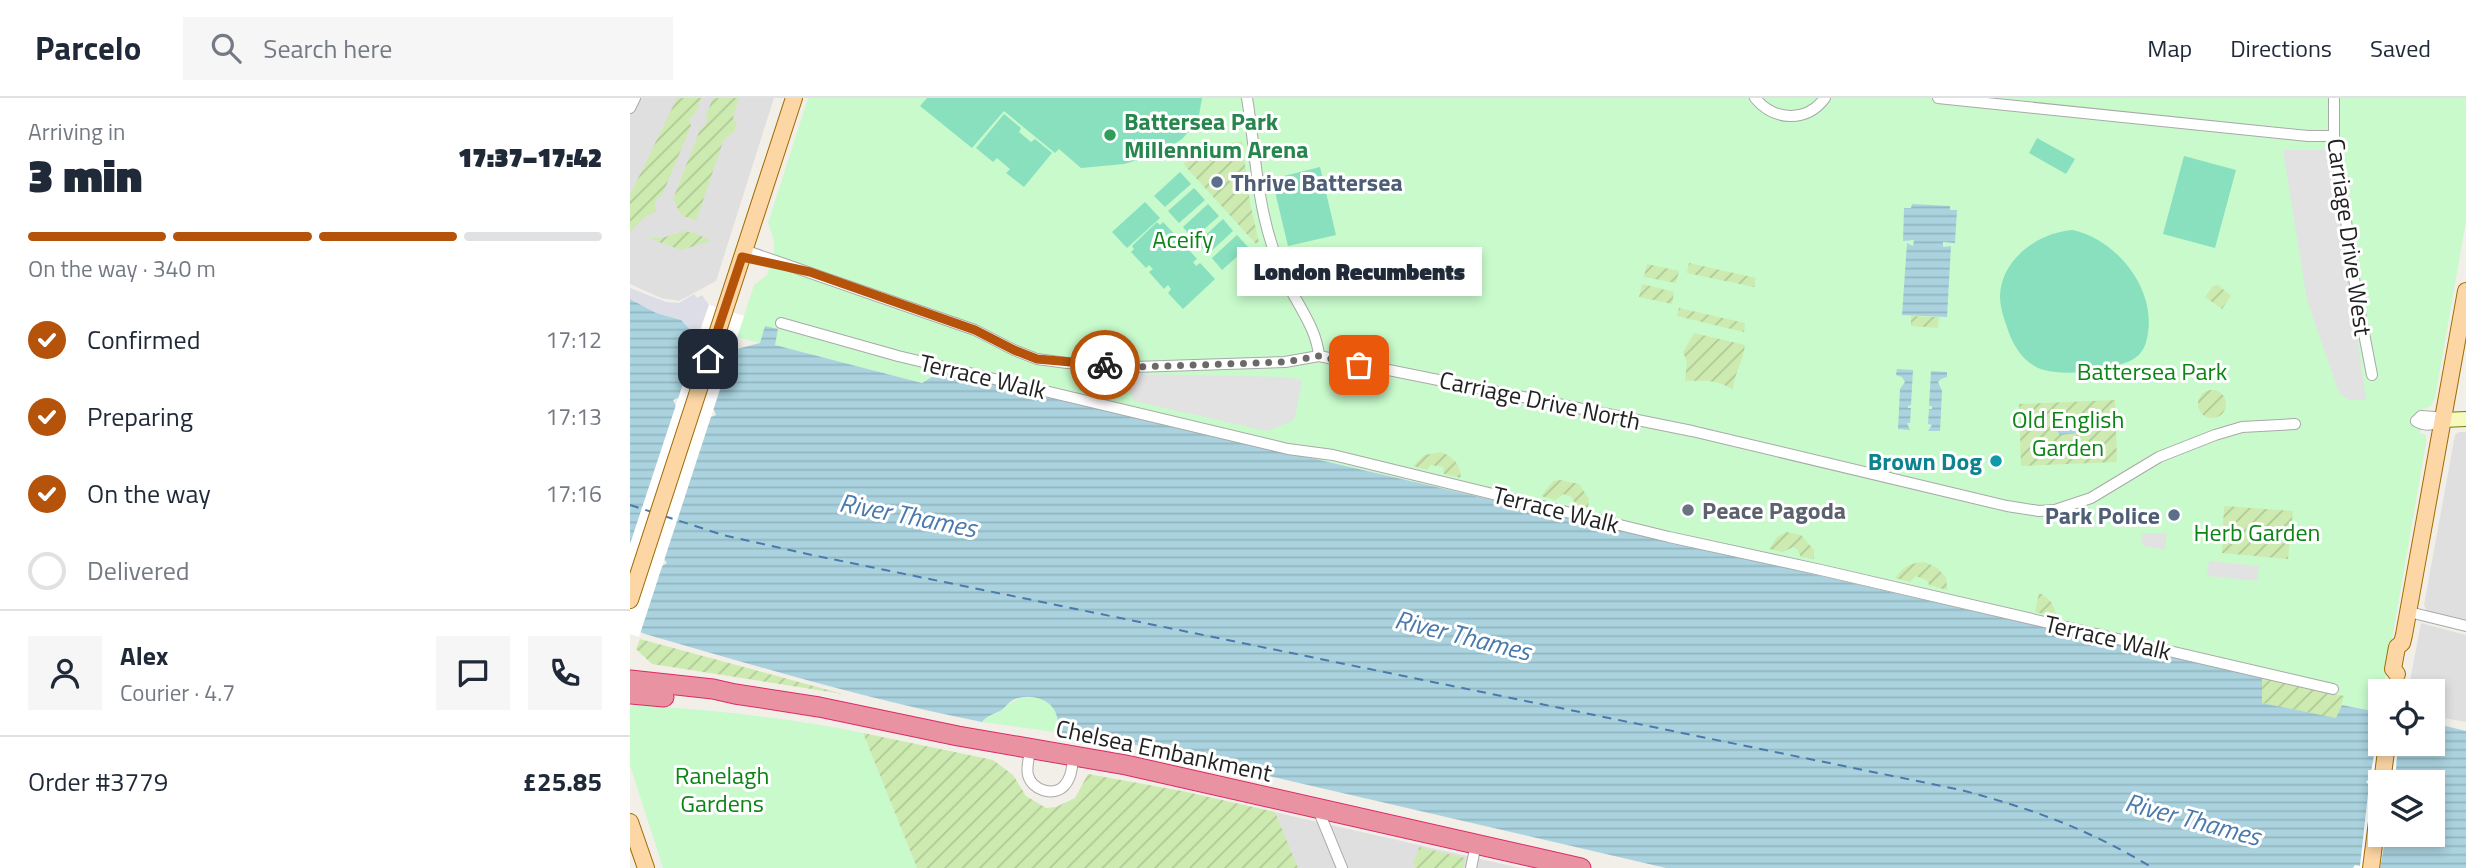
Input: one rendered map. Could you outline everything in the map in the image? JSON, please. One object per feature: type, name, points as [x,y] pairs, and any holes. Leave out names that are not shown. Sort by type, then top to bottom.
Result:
[{"type":"highway","points":[[630,680],[713,689],[734,694]]},
{"type":"highway","points":[[630,694],[711,699],[734,694]]},
{"type":"highway","name":"Chelsea Embankment","points":[[734,694],[819,707],[958,736],[1170,774],[1476,844],[1547,864],[1581,868]]},
{"type":"main road","points":[[630,600],[794,98]]},
{"type":"main road","points":[[2396,679],[2397,674],[2393,669],[2409,612],[2466,291]]},
{"type":"main road","points":[[630,822],[646,868]]},
{"type":"main road","points":[[2371,868],[2374,847]]},
{"type":"street","points":[[630,108],[635,98]]},
{"type":"street","points":[[1247,98],[1257,183],[1268,232],[1283,274],[1311,324],[1319,356]]},
{"type":"street","points":[[1755,98],[1774,113],[1788,116],[1804,114],[1825,98]]},
{"type":"street","points":[[1938,98],[2308,136],[2334,136]]},
{"type":"street","name":"Carriage Drive West","points":[[2334,98],[2334,136],[2356,292],[2372,375]]},
{"type":"street","name":"Carriage Drive North","points":[[743,254],[770,265],[777,263],[810,272],[975,330],[1037,359],[1134,367],[1285,362],[1319,356],[1692,431],[2007,506],[2039,511],[2055,510],[2091,498],[2159,457],[2215,435],[2242,427],[2295,424]]},
{"type":"street","name":"Terrace Walk","points":[[780,323],[898,356],[1288,449],[1333,455],[1670,537],[2333,688]]},
{"type":"street","points":[[2443,420],[2466,419]]},
{"type":"street","points":[[2409,612],[2466,626]]},
{"type":"street","points":[[1031,748],[1028,774],[1035,786],[1046,792],[1056,791],[1064,786],[1071,773],[1074,755]]},
{"type":"street","points":[[1317,807],[1342,868]]},
{"type":"street","points":[[1471,868],[1476,844]]},
{"type":"shaded area","points":[[637,98],[774,98],[716,281],[679,301],[661,298],[630,284],[630,114]]},
{"type":"shaded area","points":[[2283,150],[2331,150],[2366,400],[2349,400],[2339,393],[2307,300]]},
{"type":"shaded area","points":[[630,288],[666,302],[679,303],[694,294],[697,298],[702,295],[709,305],[697,337],[681,320],[656,313],[630,299]]},
{"type":"shaded area","points":[[1137,374],[1283,377],[1302,380],[1295,417],[1292,421],[1267,431],[1134,401],[1125,381]]},
{"type":"shaded area","points":[[2466,432],[2466,621],[2427,611],[2424,605],[2455,435]]},
{"type":"shaded area","points":[[2144,533],[2167,533],[2165,550],[2143,546],[2141,536]]},
{"type":"shaded area","points":[[2209,561],[2259,566],[2257,581],[2207,576]]},
{"type":"shaded area","points":[[2421,623],[2466,635],[2466,722],[2445,718],[2445,679],[2410,679]]},
{"type":"shaded area","points":[[1275,812],[1296,817],[1520,868],[1297,868]]},
{"type":"green space","points":[[677,98],[702,98],[689,120],[691,126],[663,193],[655,202],[656,211],[645,217],[630,232],[630,195]]},
{"type":"green space","points":[[713,98],[739,98],[733,118],[737,124],[734,132],[724,139],[696,221],[681,215],[673,199],[700,130],[707,123],[706,115]]},
{"type":"green space","name":"Battersea Park","points":[[808,98],[2466,98],[2466,221],[2435,398],[2431,406],[2422,410],[2420,433],[2426,435],[2426,443],[2385,679],[2368,679],[2368,709],[2342,705],[2337,719],[2262,678],[940,372],[922,383],[775,345],[777,329],[760,343],[737,337],[754,285],[767,275],[774,252],[774,240],[768,223]]},
{"type":"green space","name":"Battersea Park Millennium Arena","points":[[927,98],[1202,98],[1198,121],[1182,139],[1159,154],[1124,164],[1081,168],[1059,149],[1055,153],[1004,111],[972,148],[920,106]]},
{"type":"green space","points":[[1004,114],[1021,128],[1019,132],[1031,142],[1035,139],[1052,153],[1024,187],[1006,173],[1010,169],[997,158],[993,162],[976,148]]},
{"type":"green space","points":[[2037,138],[2075,159],[2066,174],[2029,153]]},
{"type":"green space","points":[[1242,141],[1250,203],[1259,242],[1256,244],[1184,163],[1210,148]]},
{"type":"green space","points":[[2184,156],[2236,170],[2215,248],[2163,234]]},
{"type":"green space","points":[[1320,167],[1336,235],[1288,246],[1272,179]]},
{"type":"green space","points":[[1180,172],[1191,184],[1165,207],[1154,196]]},
{"type":"green space","points":[[1194,188],[1205,200],[1179,223],[1168,211]]},
{"type":"green space","points":[[1145,202],[1160,218],[1127,248],[1112,232]]},
{"type":"green space","points":[[1208,204],[1219,216],[1193,239],[1183,227]]},
{"type":"green space","points":[[1223,219],[1233,231],[1208,254],[1197,243]]},
{"type":"green space","points":[[1157,222],[1160,225],[1163,222],[1178,238],[1175,242],[1178,245],[1182,242],[1197,259],[1193,262],[1196,266],[1200,263],[1215,279],[1183,309],[1168,293],[1171,289],[1168,285],[1164,289],[1149,272],[1153,269],[1149,265],[1146,268],[1131,252],[1134,249],[1132,246]]},
{"type":"green space","points":[[2073,230],[2104,244],[2130,268],[2145,299],[2149,316],[2148,333],[2142,351],[2125,363],[2062,373],[2038,368],[2018,350],[2004,319],[2000,296],[2007,270],[2024,250],[2047,236]]},
{"type":"green space","points":[[684,231],[711,241],[681,250],[648,238],[662,238]]},
{"type":"green space","points":[[1237,235],[1248,247],[1222,270],[1212,258]]},
{"type":"green space","points":[[1689,263],[1756,278],[1754,287],[1687,273]]},
{"type":"green space","points":[[1647,264],[1679,271],[1676,283],[1644,277]]},
{"type":"green space","points":[[1642,284],[1674,292],[1672,304],[1639,297]]},
{"type":"green space","points":[[2218,285],[2231,296],[2222,309],[2205,297],[2213,286]]},
{"type":"green space","points":[[1679,308],[1745,323],[1744,332],[1677,316]]},
{"type":"green space","points":[[1911,316],[1939,317],[1938,328],[1911,326]]},
{"type":"green space","points":[[1694,333],[1745,345],[1733,390],[1716,382],[1685,381],[1687,362],[1683,352]]},
{"type":"green space","points":[[2212,390],[2222,394],[2226,404],[2222,414],[2212,418],[2202,414],[2198,404],[2202,394]]},
{"type":"green space","name":"Old English Garden","points":[[2115,400],[2117,462],[2021,466],[2019,404]]},
{"type":"green space","points":[[1441,452],[1456,462],[1461,478],[1444,474],[1443,467],[1431,465],[1427,470],[1413,466],[1424,455]]},
{"type":"green space","points":[[1553,481],[1579,484],[1589,499],[1588,508],[1575,504],[1572,497],[1563,494],[1555,500],[1541,496]]},
{"type":"green space","name":"Herb Garden","points":[[2224,506],[2293,511],[2288,559],[2222,553]]},
{"type":"green space","points":[[1786,532],[1801,535],[1814,550],[1814,559],[1801,557],[1793,547],[1783,552],[1769,549],[1777,537]]},
{"type":"green space","points":[[1925,562],[1946,577],[1947,590],[1929,585],[1928,581],[1916,576],[1910,582],[1895,578],[1908,566]]},
{"type":"green space","points":[[2039,593],[2051,602],[2056,617],[2035,612]]},
{"type":"green space","points":[[640,639],[843,694],[652,664],[636,649]]},
{"type":"green space","points":[[2262,678],[2344,696],[2337,719],[2262,703]]},
{"type":"green space","points":[[1030,696],[1043,700],[1053,708],[1062,733],[982,722],[1015,701]]},
{"type":"green space","name":"Ranelagh Gardens","points":[[634,705],[749,715],[863,733],[917,868],[663,868],[630,765],[630,707]]},
{"type":"green space","points":[[863,733],[993,760],[1013,775],[1026,796],[1046,808],[1056,807],[1075,798],[1088,774],[1275,812],[1298,868],[917,868]]},
{"type":"green space","points":[[1419,847],[1465,858],[1463,868],[1415,868],[1413,861]]},
{"type":"water","points":[[1912,204],[1950,206],[1950,210],[1957,210],[1955,243],[1943,242],[1943,247],[1951,246],[1947,317],[1902,315],[1907,243],[1913,246],[1914,240],[1903,241],[1904,208],[1911,208]]},
{"type":"water","name":"River Thames","points":[[630,299],[656,313],[681,320],[697,337],[717,346],[737,349],[760,343],[765,326],[778,329],[775,345],[922,383],[940,372],[2262,678],[2262,703],[2336,718],[2342,705],[2368,710],[2368,756],[2445,756],[2445,726],[2466,731],[2466,868],[1666,868],[1127,743],[1062,733],[1053,708],[1034,697],[1013,700],[982,722],[855,693],[645,634],[630,628],[662,566],[667,563],[664,559],[630,546]],"holes":[[[678,398],[714,410],[716,415],[711,417],[676,406],[673,400]]]},
{"type":"water","points":[[1897,369],[1913,370],[1911,405],[1908,406],[1911,408],[1910,423],[1907,423],[1910,430],[1898,429],[1900,389],[1905,382],[1902,377],[1896,375]]},
{"type":"water","points":[[1931,371],[1947,372],[1947,377],[1938,382],[1942,391],[1940,431],[1928,431],[1932,425],[1928,424],[1929,409],[1932,409],[1932,406],[1929,406]]},
{"type":"water","points":[[2079,424],[2082,429],[2079,433],[2060,435],[2056,430],[2059,425]]},
{"type":"pier","points":[[709,305],[744,316],[639,637],[630,634],[630,544]]},
{"type":"pier","points":[[2374,756],[2397,756],[2396,770],[2371,770]]},
{"type":"pier","points":[[2368,794],[2368,847],[2384,847],[2380,868],[2353,868],[2355,865],[2360,866]]},
{"type":"ferry route","points":[[630,505],[652,512]]},
{"type":"ferry route","points":[[664,516],[723,535],[812,555],[1961,790],[2083,831],[2153,868]]},
{"type":"way so far","points":[[1105,365],[1134,367],[1285,362],[1319,356],[1359,365]]},
{"type":"place","name":"Battersea Park Millennium Arena","points":[[1110,135]]},
{"type":"place","name":"Thrive Battersea","points":[[1217,182]]},
{"type":"place","name":"London Recumbents","points":[[1359,365]]},
{"type":"place","name":"Brown Dog","points":[[1996,461]]},
{"type":"place","name":"Peace Pagoda","points":[[1688,510]]},
{"type":"place","name":"Park Police","points":[[2174,515]]},
{"type":"route","points":[[708,359],[742,257],[810,272],[975,330],[1037,359],[1105,365]]},
{"type":"park label","name":"Aceify","points":[[1183,239]]}]
